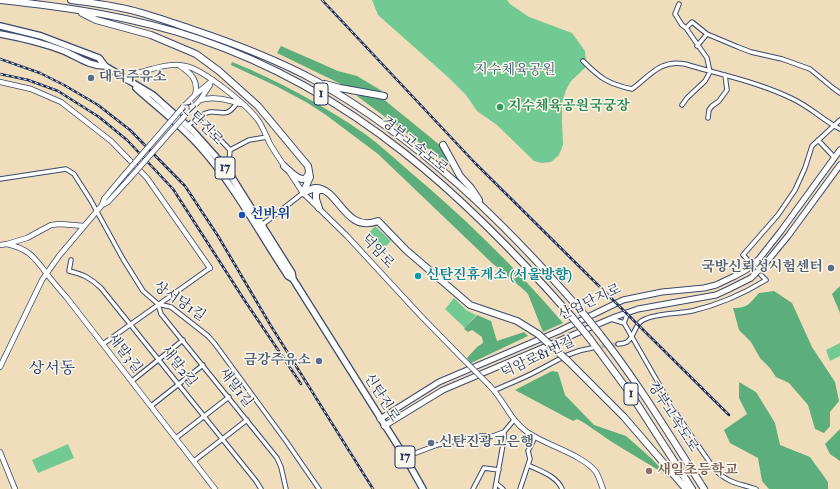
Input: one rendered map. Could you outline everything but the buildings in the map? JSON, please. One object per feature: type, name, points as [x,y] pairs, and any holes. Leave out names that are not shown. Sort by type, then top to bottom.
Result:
[{"type":"highway","name":"경부고속도로","points":[[0,0],[128,19],[205,41],[260,63],[289,77],[362,120],[393,143],[449,190],[508,246],[572,317],[632,396],[692,489]]},
{"type":"highway","name":"경부고속도로","points":[[71,0],[137,11],[218,38],[273,60],[316,82],[366,113],[437,165],[528,251],[582,312],[639,387],[704,489]]},
{"type":"highway","points":[[75,10],[96,20],[151,36],[196,54],[219,71],[258,106],[309,168],[309,181],[303,193]]},
{"type":"highway","points":[[316,82],[384,96]]},
{"type":"highway","points":[[443,145],[460,176],[471,188],[484,208]]},
{"type":"highway","points":[[284,166],[293,175],[302,180],[308,176],[309,168]]},
{"type":"highway","points":[[303,193],[313,189],[322,190],[329,194],[358,222],[363,224],[378,221],[406,250],[470,305],[517,321],[538,334],[568,361],[624,417],[686,489]]},
{"type":"highway","points":[[319,208],[316,193],[319,190],[322,190]]},
{"type":"main road","name":"신탄진로","points":[[0,26],[41,36],[99,58],[105,66],[153,95],[188,125],[226,168],[260,227]]},
{"type":"main road","name":"신탄진로","points":[[0,34],[41,43],[95,66],[105,66]]},
{"type":"main road","name":"신탄진로","points":[[128,81],[167,114],[202,149],[260,227],[292,273],[293,279],[384,426],[405,457],[423,489]]},
{"type":"main road","name":"산업단지로","points":[[380,419],[439,382],[559,331],[623,300],[662,292],[704,288],[716,285],[734,276],[753,264],[763,253],[816,185],[840,150]]},
{"type":"main road","name":"산업단지로","points":[[384,426],[443,390],[610,319],[628,312],[658,305],[716,295],[751,278],[765,264],[788,236],[840,165]]},
{"type":"street","points":[[679,4],[675,14],[707,58],[710,72],[705,81],[687,98],[682,105]]},
{"type":"street","points":[[686,28],[692,22],[707,34],[751,52],[782,58],[810,69],[840,93]]},
{"type":"street","points":[[697,46],[707,34]]},
{"type":"street","points":[[583,61],[594,72],[608,82],[632,89],[655,70],[667,64],[677,62],[762,86],[795,100],[840,129]]},
{"type":"street","points":[[178,64],[193,77],[196,82],[197,89],[195,95]]},
{"type":"street","name":"덕암로","points":[[128,81],[135,74],[159,67],[178,64],[196,70],[213,80],[243,105],[258,120],[284,166],[303,193],[347,236],[420,315],[495,390],[514,420],[535,437],[576,457],[589,466],[596,472],[603,489]]},
{"type":"street","points":[[708,118],[709,110],[719,101],[727,90],[725,75]]},
{"type":"street","points":[[0,367],[46,273],[102,205],[104,199],[125,174],[195,95],[213,80]]},
{"type":"street","points":[[102,205],[108,202],[200,100],[213,80]]},
{"type":"street","points":[[0,82],[31,89],[61,102],[111,141],[147,178],[210,268],[103,344]]},
{"type":"street","points":[[200,100],[218,98],[243,105]]},
{"type":"street","points":[[188,125],[209,112],[226,113],[232,110],[237,103]]},
{"type":"street","points":[[199,117],[230,150],[229,162],[226,168]]},
{"type":"street","points":[[747,259],[743,255],[778,215],[795,190],[805,168],[812,146],[840,120]]},
{"type":"street","points":[[230,150],[249,140],[267,137]]},
{"type":"street","points":[[818,140],[834,157]]},
{"type":"street","name":"상서당1길","points":[[0,178],[66,169],[74,174],[143,291],[158,304],[171,307],[208,336],[282,434],[319,489]]},
{"type":"street","points":[[260,227],[303,193]]},
{"type":"street","points":[[0,245],[32,235],[51,225],[72,224],[84,226]]},
{"type":"street","name":"새말3길","points":[[7,244],[17,246],[30,253],[40,264],[216,489]]},
{"type":"street","name":"새말2길","points":[[71,260],[69,271],[82,274],[95,282],[261,489]]},
{"type":"street","points":[[618,344],[627,342],[636,326],[643,320],[655,316],[692,311],[743,294],[766,280],[761,275]]},
{"type":"street","name":"새말1길","points":[[158,304],[161,314],[277,458],[281,467],[286,489]]},
{"type":"street","points":[[628,312],[624,323],[631,337],[675,412],[716,470],[723,478],[734,483],[756,489]]},
{"type":"street","points":[[610,319],[624,323]]},
{"type":"street","points":[[132,381],[183,340]]},
{"type":"street","name":"덕암로81번길","points":[[495,390],[535,372],[568,354],[579,350],[592,348]]},
{"type":"street","points":[[151,406],[203,365]]},
{"type":"street","points":[[176,438],[228,397]]},
{"type":"street","points":[[194,461],[247,420]]},
{"type":"street","points":[[405,457],[437,444],[481,436],[493,436],[504,432],[514,420]]},
{"type":"street","points":[[495,489],[504,432]]},
{"type":"street","points":[[520,489],[530,459],[528,451],[535,437]]},
{"type":"street","points":[[0,452],[15,489]]},
{"type":"street","points":[[528,465],[555,478],[559,482],[562,489]]},
{"type":"street","points":[[473,489],[484,468],[499,470]]},
{"type":"street","points":[[497,484],[503,489]]},
{"type":"green space","name":"지수체육공원","points":[[372,0],[507,0],[510,4],[529,17],[572,33],[585,51],[586,62],[585,68],[571,81],[566,90],[562,103],[563,145],[559,155],[551,162],[542,163],[534,161],[497,125],[477,111],[466,95],[449,78],[378,15]]},
{"type":"green space","points":[[281,46],[338,71],[357,76],[382,91],[381,93],[343,85],[277,53]]},
{"type":"green space","points":[[232,62],[267,77],[300,94],[333,113],[371,138],[470,225],[527,283],[563,323],[543,332],[528,294],[492,263],[378,154],[306,102],[231,65]]},
{"type":"green space","points":[[358,94],[382,98],[441,146],[450,164],[448,166],[435,154],[357,96]]},
{"type":"green space","points":[[375,226],[391,241],[382,250],[367,235]]},
{"type":"green space","points":[[840,286],[840,313],[832,294]]},
{"type":"green space","points":[[774,291],[792,303],[812,347],[835,382],[839,401],[830,412],[830,426],[824,433],[815,429],[808,405],[789,383],[776,377],[770,368],[760,358],[751,342],[739,330],[733,308],[748,305],[759,293]]},
{"type":"green space","points":[[454,298],[466,310],[476,315],[465,328],[445,309]]},
{"type":"green space","points":[[477,315],[491,321],[497,341],[524,332],[528,336],[471,363],[467,358],[483,343],[482,337],[472,330],[468,332],[464,329]]},
{"type":"green space","points":[[840,343],[840,356],[830,361],[826,350]]},
{"type":"green space","points":[[552,371],[558,372],[565,395],[594,425],[626,436],[651,458],[670,478],[581,421],[577,419],[573,421],[515,390]]},
{"type":"green space","points":[[739,382],[756,392],[775,423],[780,445],[810,457],[828,482],[828,489],[769,489],[762,481],[758,458],[730,443],[724,430],[747,414],[739,398]]},
{"type":"green space","points":[[840,429],[840,461],[830,454],[825,444]]},
{"type":"green space","points":[[68,444],[74,458],[38,473],[32,460]]},
{"type":"tunnel","points":[[747,259],[761,275]]},
{"type":"tunnel","points":[[596,347],[618,344]]},
{"type":"railway","points":[[322,0],[476,164],[729,415]]},
{"type":"railway","points":[[0,59],[40,73],[98,105],[130,130],[185,186],[218,236],[271,326],[373,489]]},
{"type":"railway","points":[[0,74],[28,80],[58,91],[99,117],[127,140],[173,189],[245,301],[301,384]]},
{"type":"place","name":"대덕주유소","points":[[91,78]]},
{"type":"place","name":"지수체육공원국궁장","points":[[500,107]]},
{"type":"place","name":"선바위","points":[[242,215]]},
{"type":"place","name":"국방신뢰성시험센터","points":[[831,268]]},
{"type":"place","name":"신탄진휴게소 (서울방향)","points":[[418,276]]},
{"type":"place","name":"금강주유소","points":[[319,361]]},
{"type":"place","name":"신탄진광고은행","points":[[431,443]]},
{"type":"place","name":"새일초등학교","points":[[649,471]]},
{"type":"district","name":"상서동","points":[[52,370]]}]
